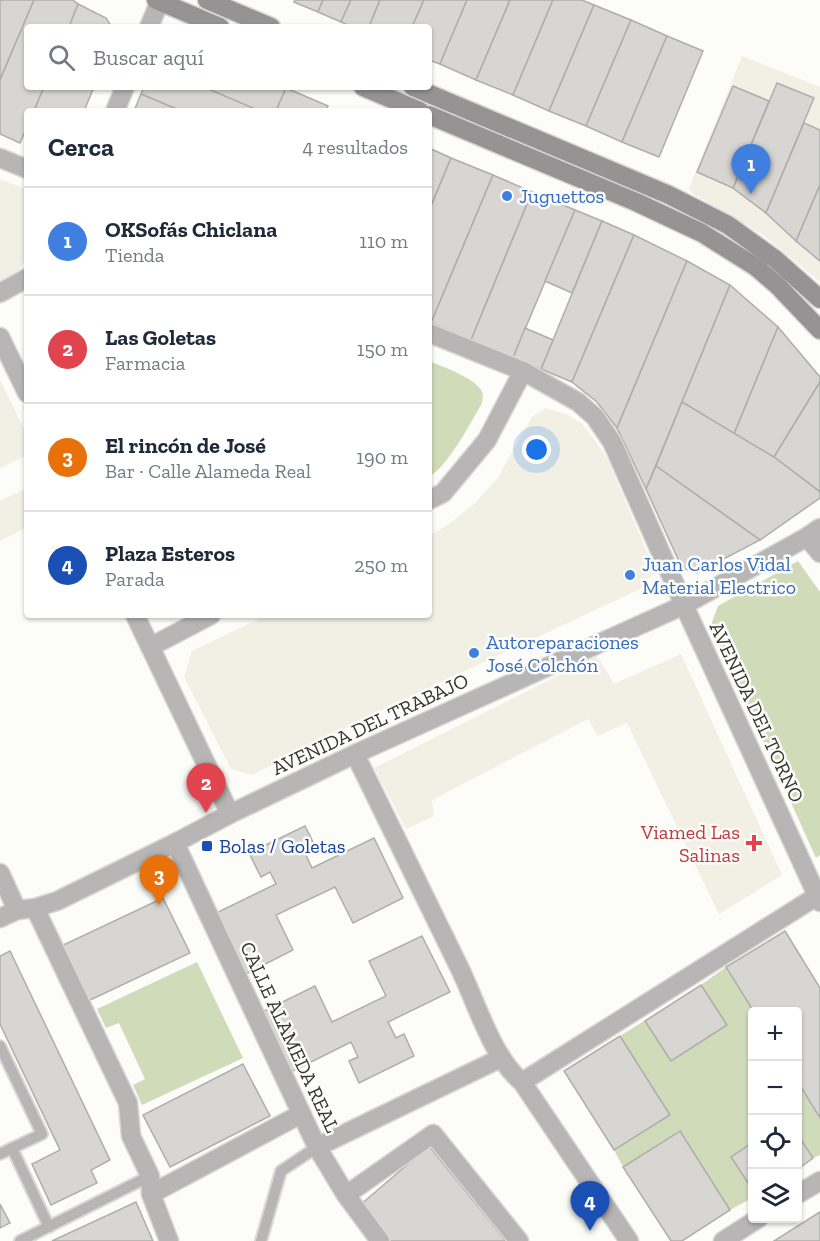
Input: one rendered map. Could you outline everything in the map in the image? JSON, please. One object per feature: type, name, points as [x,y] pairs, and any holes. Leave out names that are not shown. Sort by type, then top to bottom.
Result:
[{"type":"main road","points":[[207,0],[264,24]]},
{"type":"main road","points":[[158,1],[213,24]]},
{"type":"main road","points":[[370,90],[413,108]]},
{"type":"main road","points":[[420,90],[669,195],[728,225],[775,258],[820,299]]},
{"type":"main road","points":[[432,116],[636,202],[702,233],[756,267],[778,286],[820,330]]},
{"type":"street","points":[[150,24],[158,1]]},
{"type":"street","points":[[116,108],[123,90]]},
{"type":"street","points":[[0,158],[24,168]]},
{"type":"street","points":[[0,293],[24,280]]},
{"type":"street","name":"AVENIDA DEL TORNO","points":[[432,334],[523,372],[578,402],[595,417],[612,442],[818,899]]},
{"type":"street","points":[[0,337],[24,387]]},
{"type":"street","points":[[432,498],[443,493],[487,440],[523,372]]},
{"type":"street","points":[[814,533],[820,553]]},
{"type":"street","name":"AVENIDA DEL TRABAJO","points":[[0,918],[57,901],[355,754],[684,606],[814,533]]},
{"type":"street","points":[[136,618],[230,814]]},
{"type":"street","points":[[150,647],[205,618]]},
{"type":"street","points":[[355,754],[501,1058],[510,1072],[522,1082],[629,1241]]},
{"type":"street","name":"CALLE ALAMEDA REAL","points":[[175,843],[317,1147],[346,1195],[380,1241]]},
{"type":"street","points":[[0,873],[26,909],[128,1103],[131,1136],[150,1176],[151,1194],[169,1241]]},
{"type":"street","points":[[522,1082],[818,899]]},
{"type":"street","points":[[317,1147],[501,1058]]},
{"type":"street","points":[[151,1194],[301,1114]]},
{"type":"street","points":[[346,1195],[433,1134],[519,1241]]},
{"type":"street","points":[[802,1191],[820,1180]]},
{"type":"street","points":[[723,1241],[751,1223]]},
{"type":"lane","points":[[0,1046],[42,1134],[0,1154]]},
{"type":"lane","points":[[261,1241],[281,1171],[317,1147]]},
{"type":"lane","points":[[12,1148],[49,1227]]},
{"type":"lane","points":[[20,1241],[150,1176]]},
{"type":"shaded area","points":[[742,56],[820,87],[820,282],[763,235],[693,194],[689,188]]},
{"type":"shaded area","points":[[0,179],[24,189],[24,262],[17,273],[0,281]]},
{"type":"shaded area","points":[[0,380],[24,429],[24,456],[0,468]]},
{"type":"shaded area","points":[[545,408],[568,415],[582,424],[608,460],[655,571],[640,589],[361,720],[252,775],[231,769],[184,677],[192,651],[261,618],[432,618],[432,534],[473,505],[497,479],[532,417]]},
{"type":"shaded area","points":[[24,489],[24,529],[0,541],[0,501]]},
{"type":"shaded area","points":[[681,654],[782,875],[719,914],[627,723],[598,736],[588,719],[432,800],[434,816],[406,829],[374,768],[597,656],[614,684]]},
{"type":"green space","points":[[432,362],[475,383],[483,394],[482,403],[458,444],[432,475]]},
{"type":"green space","points":[[798,561],[820,592],[820,855],[816,858],[711,625],[718,606]]},
{"type":"green space","points":[[197,962],[243,1058],[142,1105],[133,1085],[145,1079],[119,1023],[106,1028],[97,1009]]},
{"type":"green space","points":[[726,967],[751,1007],[748,1007],[748,1146],[731,1157],[748,1183],[748,1200],[730,1210],[680,1130],[623,1167],[614,1150],[670,1115],[620,1036]]},
{"type":"green space","points":[[802,1089],[820,1118],[820,1155],[813,1158],[802,1141]]},
{"type":"building","points":[[0,0],[34,0],[0,80]]},
{"type":"building","points":[[34,0],[73,0],[78,4],[70,24],[24,24],[24,90],[43,90],[35,108],[24,108],[24,134],[20,143],[0,134],[0,80]]},
{"type":"building","points":[[295,0],[323,0],[318,12],[294,2]]},
{"type":"building","points":[[323,0],[351,0],[341,22],[318,12]]},
{"type":"building","points":[[351,0],[380,0],[370,24],[341,22]]},
{"type":"building","points":[[380,0],[424,0],[413,24],[370,24]]},
{"type":"building","points":[[424,0],[467,0],[440,64],[432,61],[432,24],[413,24]]},
{"type":"building","points":[[467,0],[510,0],[476,80],[440,64]]},
{"type":"building","points":[[510,0],[553,0],[513,95],[476,80]]},
{"type":"building","points":[[553,0],[582,0],[594,5],[549,111],[513,95]]},
{"type":"building","points":[[78,4],[106,18],[110,24],[70,24]]},
{"type":"building","points":[[594,5],[631,20],[586,126],[549,111]]},
{"type":"building","points":[[631,20],[667,36],[622,142],[586,126]]},
{"type":"building","points":[[667,36],[703,51],[659,157],[622,142]]},
{"type":"building","points":[[777,83],[814,98],[766,213],[733,188]]},
{"type":"building","points":[[733,86],[769,101],[733,188],[697,172]]},
{"type":"building","points":[[43,90],[93,90],[85,108],[35,108]]},
{"type":"building","points":[[143,90],[211,90],[253,108],[174,108],[141,94]]},
{"type":"building","points":[[211,90],[285,90],[277,108],[253,108]]},
{"type":"building","points":[[285,90],[291,90],[328,106],[327,108],[277,108]]},
{"type":"building","points":[[141,94],[174,108],[135,108]]},
{"type":"building","points":[[804,123],[820,130],[820,185],[796,241],[766,213]]},
{"type":"building","points":[[432,149],[451,158],[432,204]]},
{"type":"building","points":[[451,158],[493,175],[432,321],[432,204]]},
{"type":"building","points":[[493,175],[532,192],[471,340],[432,323]]},
{"type":"building","points":[[820,185],[820,261],[796,241]]},
{"type":"building","points":[[532,192],[575,210],[513,358],[471,340]]},
{"type":"building","points":[[575,210],[602,221],[572,293],[545,281]]},
{"type":"building","points":[[602,221],[634,235],[572,382],[541,369]]},
{"type":"building","points":[[634,235],[687,261],[617,428],[597,402],[572,382]]},
{"type":"building","points":[[687,261],[730,285],[646,489],[617,428]]},
{"type":"building","points":[[730,285],[778,327],[734,434],[682,402]]},
{"type":"building","points":[[778,327],[820,377],[820,382],[774,457],[734,434]]},
{"type":"building","points":[[525,328],[553,340],[541,369],[513,358]]},
{"type":"building","points":[[820,382],[820,492],[774,457]]},
{"type":"building","points":[[682,402],[774,457],[820,492],[820,498],[760,540],[656,466]]},
{"type":"building","points":[[656,466],[760,540],[697,573],[682,568],[646,489]]},
{"type":"building","points":[[305,826],[316,848],[305,853],[312,868],[374,838],[403,898],[353,923],[335,887],[276,915],[293,950],[244,975],[214,914],[276,884],[270,872],[261,877],[249,853]]},
{"type":"building","points":[[163,898],[190,953],[88,1001],[61,946]]},
{"type":"building","points":[[785,931],[820,988],[820,1118],[802,1089],[802,1007],[751,1007],[726,967]]},
{"type":"building","points":[[422,936],[450,992],[388,1022],[396,1038],[404,1034],[414,1056],[359,1083],[349,1061],[358,1057],[351,1042],[291,1072],[262,1012],[315,986],[332,1022],[386,996],[369,961]]},
{"type":"building","points":[[10,951],[110,1160],[91,1170],[97,1183],[51,1205],[32,1164],[60,1150],[0,1024],[0,956]]},
{"type":"building","points":[[701,985],[727,1025],[671,1061],[645,1021]]},
{"type":"building","points":[[620,1036],[670,1115],[614,1150],[564,1071]]},
{"type":"building","points":[[243,1064],[270,1116],[170,1167],[143,1115]]},
{"type":"building","points":[[680,1131],[730,1210],[682,1241],[671,1241],[623,1167]]},
{"type":"building","points":[[802,1141],[813,1158],[802,1166]]},
{"type":"building","points":[[429,1146],[506,1241],[389,1241],[359,1206]]},
{"type":"building","points":[[748,1146],[748,1183],[731,1157]]},
{"type":"building","points":[[136,1202],[153,1241],[52,1241]]},
{"type":"building","points":[[0,1204],[10,1223],[0,1228]]},
{"type":"building","points":[[820,1212],[820,1241],[774,1241]]},
{"type":"place","name":"OKSofás Chiclana","points":[[751,194]]},
{"type":"place","name":"Juguettos","points":[[507,196]]},
{"type":"place","name":"Juan Carlos Vidal Material Electrico","points":[[630,575]]},
{"type":"place","name":"Autoreparaciones José Colchón","points":[[474,653]]},
{"type":"place","name":"Las Goletas","points":[[206,813]]},
{"type":"place","name":"Viamed Las Salinas","points":[[754,843]]},
{"type":"place","name":"Bolas / Goletas","points":[[207,846]]},
{"type":"place","name":"El rincón de José","points":[[159,905]]},
{"type":"place","name":"Plaza Esteros","points":[[590,1231]]}]
